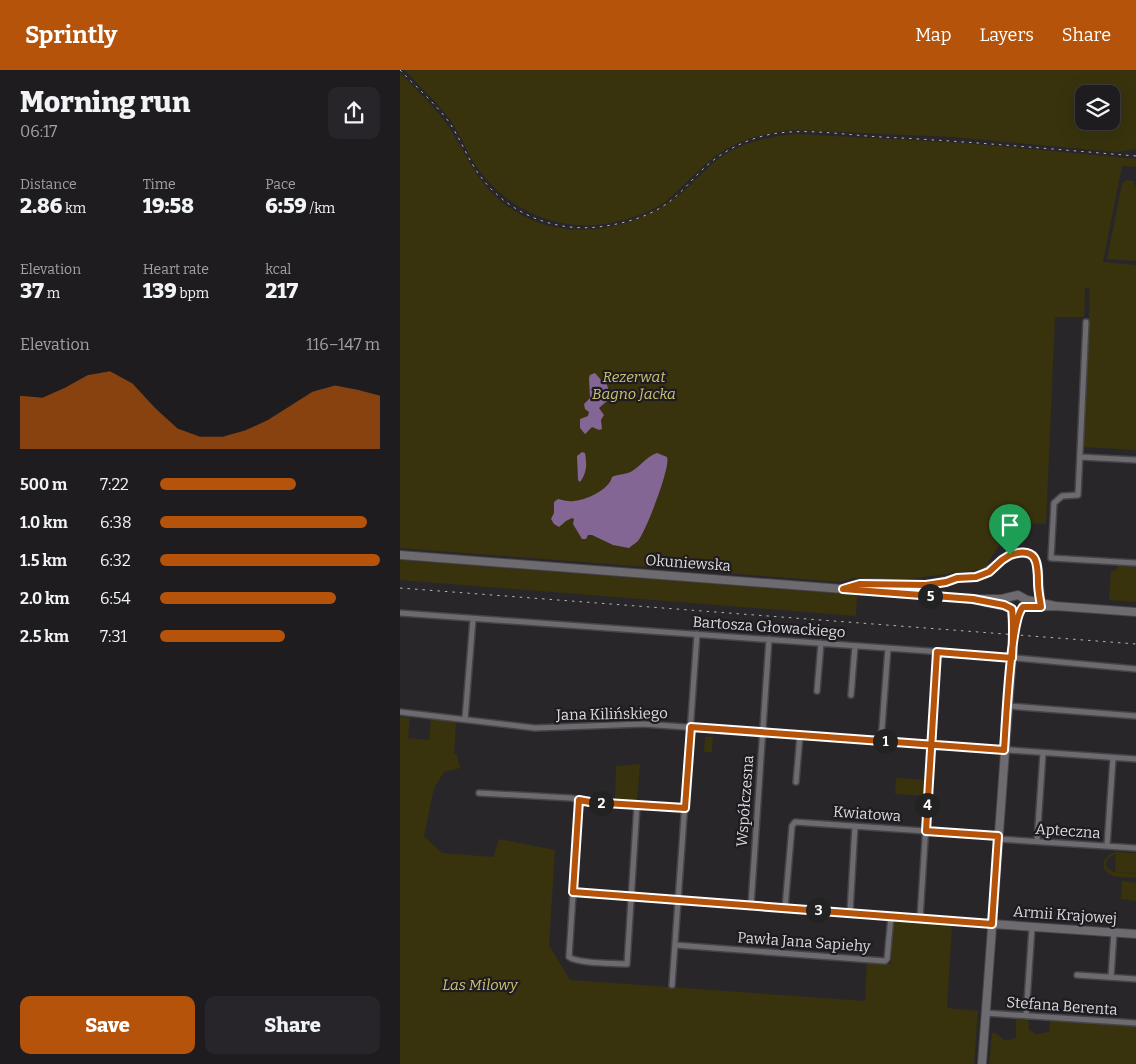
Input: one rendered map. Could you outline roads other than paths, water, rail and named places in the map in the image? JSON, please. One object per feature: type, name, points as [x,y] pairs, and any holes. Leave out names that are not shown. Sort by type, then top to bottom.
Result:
[{"type":"main road","points":[[843,589],[860,584],[926,585],[957,578],[976,577],[991,570],[1007,556],[1022,553],[1032,555],[1038,564],[1040,604]]},
{"type":"main road","name":"Okuniewska","points":[[400,555],[973,599],[1017,606],[1040,604],[1136,612]]},
{"type":"main road","name":"Okuniewska","points":[[973,599],[1010,598],[1016,594],[1017,606]]},
{"type":"main road","points":[[982,1064],[1004,750],[1017,606],[1008,601],[1010,598]]},
{"type":"main road","name":"Armii Krajowej","points":[[992,924],[1136,934]]},
{"type":"street","points":[[1086,322],[1078,495],[1062,496],[1056,499],[1054,504],[1051,558],[1136,563]]},
{"type":"street","points":[[1081,457],[1136,460]]},
{"type":"street","name":"Bartosza Głowackiego","points":[[400,613],[888,648],[1136,669]]},
{"type":"street","points":[[465,719],[473,619]]},
{"type":"street","points":[[672,985],[697,634]]},
{"type":"street","name":"Współczesna","points":[[751,905],[769,639]]},
{"type":"street","points":[[817,690],[821,643]]},
{"type":"street","points":[[851,695],[854,646]]},
{"type":"street","points":[[881,741],[888,648]]},
{"type":"street","points":[[920,918],[937,652]]},
{"type":"street","points":[[1008,706],[1136,716]]},
{"type":"street","name":"Jana Kilińskiego","points":[[400,712],[535,728],[642,724],[1136,759]]},
{"type":"street","points":[[796,782],[800,735]]},
{"type":"street","points":[[1037,841],[1043,752]]},
{"type":"street","points":[[1107,846],[1114,758]]},
{"type":"street","points":[[479,793],[685,808]]},
{"type":"street","points":[[579,800],[570,958],[574,960],[627,964],[637,804]]},
{"type":"street","name":"Kwiatowa","points":[[785,908],[792,826],[798,821],[998,837]]},
{"type":"street","points":[[850,912],[855,826]]},
{"type":"street","name":"Apteczna","points":[[998,837],[1136,848]]},
{"type":"street","name":"Armii Krajowej","points":[[573,892],[992,924]]},
{"type":"street","name":"Pawła Jana Sapiehy","points":[[675,944],[885,960],[887,959],[890,916]]},
{"type":"street","points":[[1026,1016],[1032,927]]},
{"type":"street","points":[[1111,977],[1114,932]]},
{"type":"street","points":[[1078,975],[1136,979]]},
{"type":"street","name":"Stefana Berenta","points":[[986,1013],[1136,1023]]},
{"type":"railway","points":[[400,70],[444,115],[457,134],[478,173],[502,199],[516,209],[547,222],[581,228],[617,224],[653,212],[669,202],[711,162],[725,152],[756,138],[785,132],[826,132],[1136,156]]},
{"type":"railway","points":[[400,588],[1136,644]]},
{"type":"park label","name":"Rezerwat Bagno Jacka","points":[[634,386]]},
{"type":"park label","name":"Las Milowy","points":[[480,985]]}]
